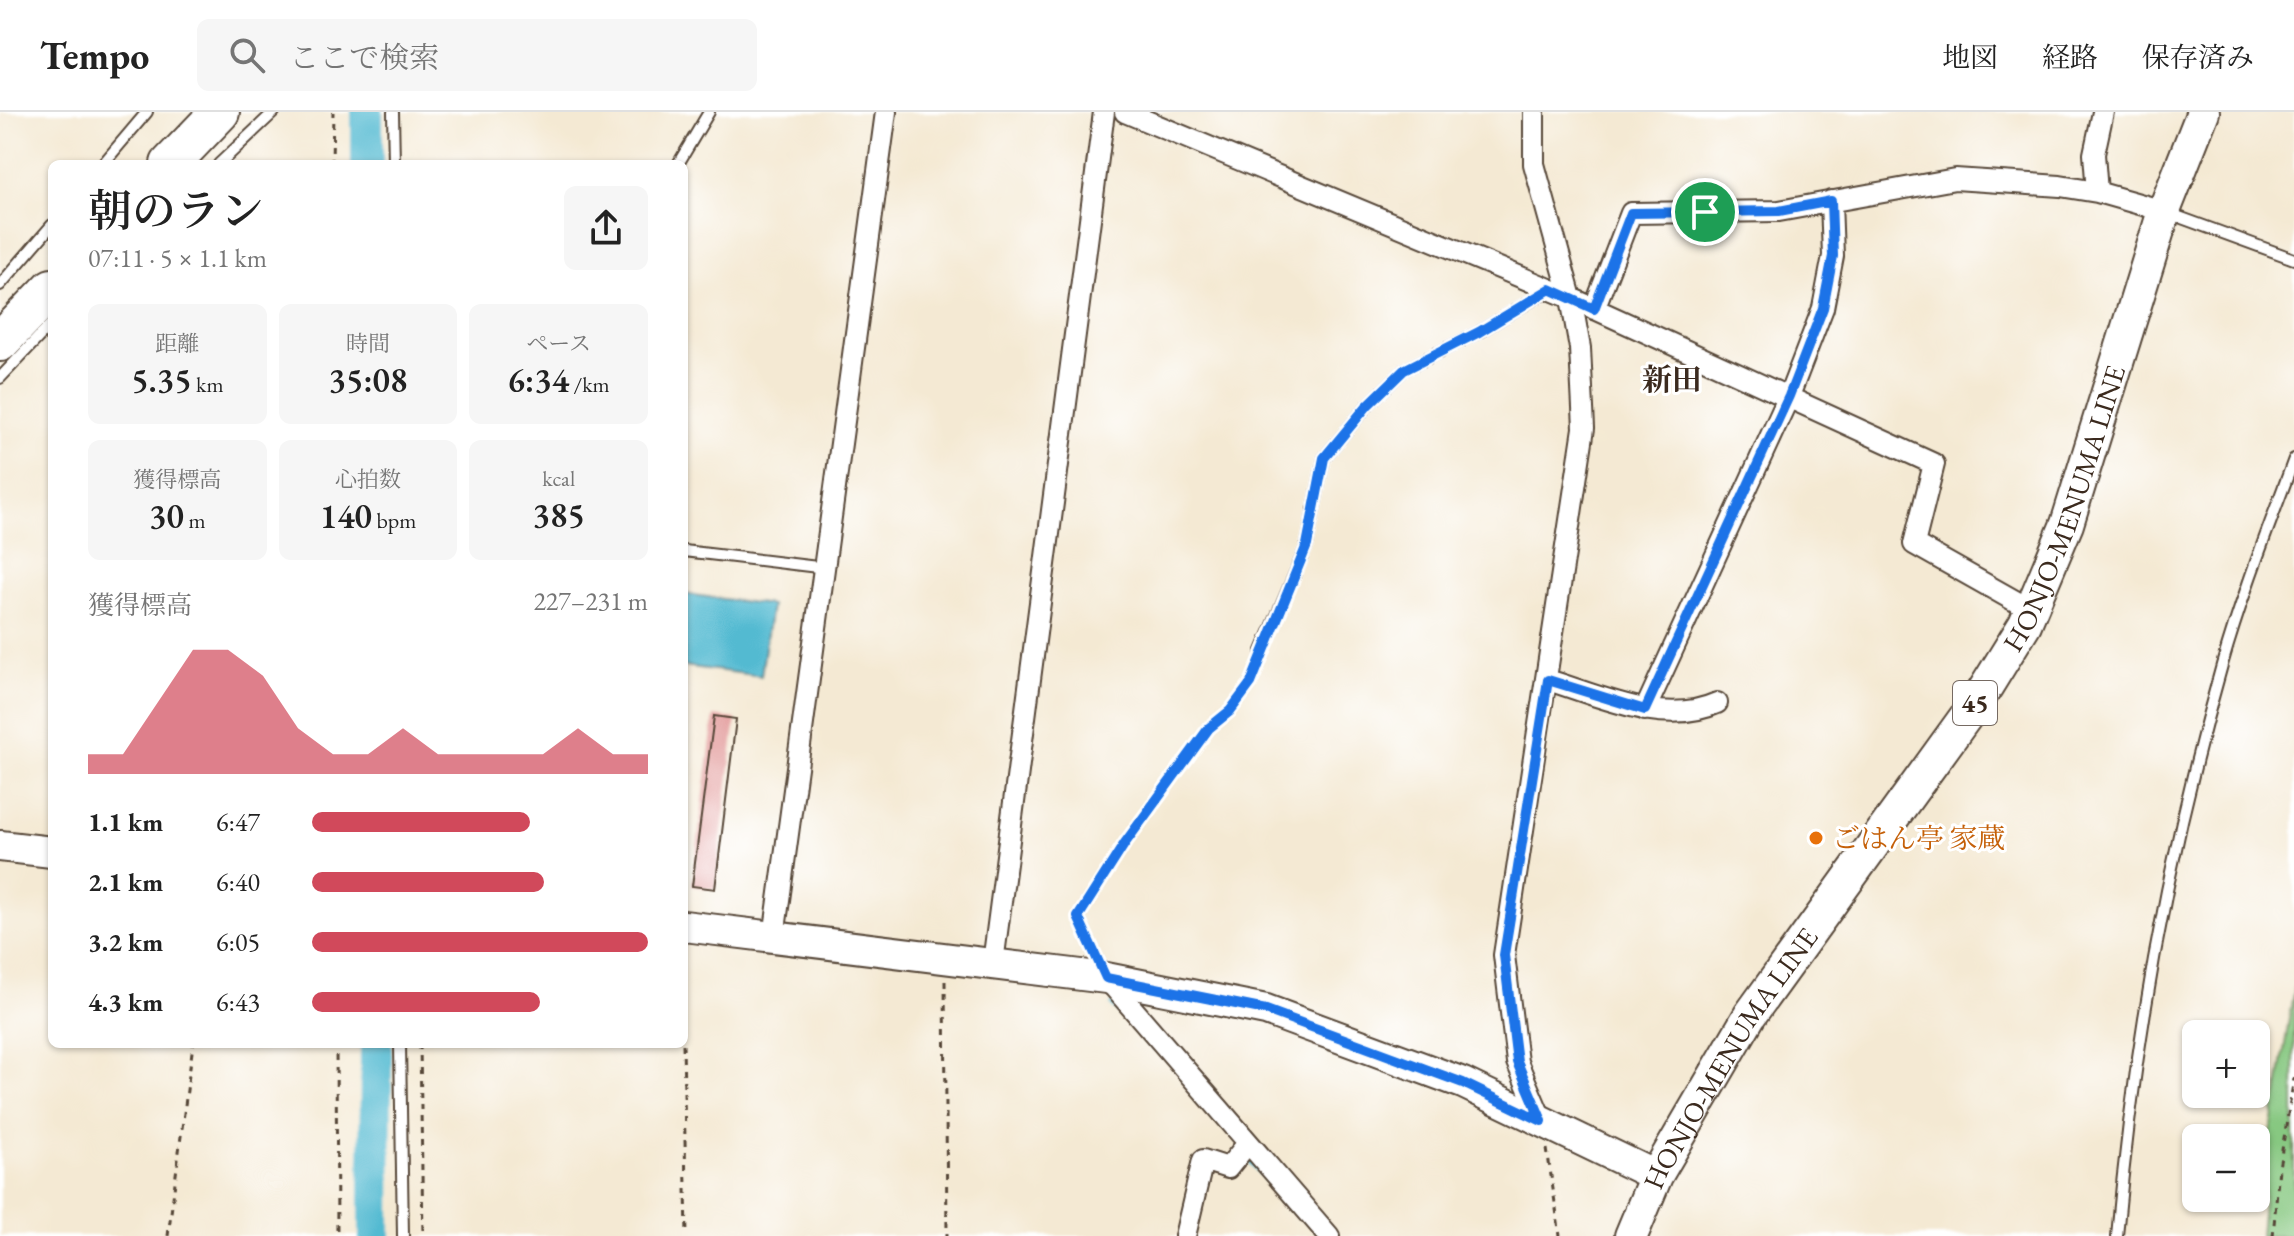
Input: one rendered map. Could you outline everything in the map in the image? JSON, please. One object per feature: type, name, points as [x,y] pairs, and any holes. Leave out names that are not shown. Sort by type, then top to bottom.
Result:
[{"type":"highway","points":[[174,160],[220,112]]},
{"type":"highway","points":[[0,342],[48,292]]},
{"type":"main road","name":"HONJO-MENUMA LINE","points":[[1631,1236],[1656,1176],[1750,1015],[1980,697],[2031,610],[2067,524],[2164,211],[2203,112]]},
{"type":"street","points":[[774,937],[886,112]]},
{"type":"street","points":[[993,963],[1104,112]]},
{"type":"street","points":[[1125,112],[1571,298],[1934,464],[1914,544],[2031,610]]},
{"type":"street","points":[[1534,112],[1534,164],[1571,298],[1580,348],[1584,428],[1504,955],[1517,1062],[1542,1121]]},
{"type":"street","points":[[2097,192],[2094,154],[2103,112]]},
{"type":"street","points":[[1594,309],[1631,213],[1779,211],[1955,179],[2097,192],[2164,211]]},
{"type":"street","points":[[1645,710],[1789,396],[1823,308],[1833,256],[1831,201]]},
{"type":"street","points":[[1548,680],[1645,710],[1702,709],[1717,703]]},
{"type":"street","points":[[0,846],[48,852]]},
{"type":"street","points":[[688,926],[1106,978],[1266,1010],[1449,1078],[1656,1176]]},
{"type":"street","points":[[1106,978],[1198,1080],[1329,1236]]},
{"type":"street","points":[[1185,1236],[1203,1160],[1228,1168],[1248,1143]]},
{"type":"lane","points":[[106,160],[147,112]]},
{"type":"lane","points":[[223,160],[274,112]]},
{"type":"lane","points":[[393,112],[394,160]]},
{"type":"lane","points":[[680,160],[709,112]]},
{"type":"lane","points":[[2164,211],[2294,259]]},
{"type":"lane","points":[[0,285],[48,230]]},
{"type":"lane","points":[[1262,651],[1307,545],[1324,458],[1367,406],[1404,370],[1479,332],[1550,289]]},
{"type":"lane","points":[[0,378],[48,327]]},
{"type":"lane","points":[[2117,1236],[2128,1116],[2174,861],[2222,663],[2294,459]]},
{"type":"lane","points":[[688,551],[826,568]]},
{"type":"lane","points":[[400,1048],[403,1236]]},
{"type":"path","points":[[332,160],[333,112]]},
{"type":"path","points":[[1106,978],[1078,917],[1125,843],[1200,740],[1230,711],[1251,683],[1262,651]]},
{"type":"path","points":[[945,957],[947,1236]]},
{"type":"path","points":[[168,1236],[192,1048]]},
{"type":"path","points":[[336,1048],[337,1236]]},
{"type":"path","points":[[420,1048],[423,1236]]},
{"type":"path","points":[[683,1048],[687,1236]]},
{"type":"path","points":[[2273,1236],[2279,1168],[2294,1078]]},
{"type":"path","points":[[1542,1121],[1560,1236]]},
{"type":"green space","points":[[2294,987],[2294,1236],[2260,1236],[2262,1212],[2270,1212],[2270,1140]]},
{"type":"water","points":[[688,595],[771,605],[761,676],[688,667]]},
{"type":"building","points":[[714,716],[736,719],[715,889],[692,886]]},
{"type":"waterway","points":[[367,112],[367,160]]},
{"type":"waterway","points":[[1113,1005],[1154,1048]]},
{"type":"waterway","points":[[375,1236],[376,1048]]},
{"type":"waterway","points":[[1246,1156],[1284,1199]]},
{"type":"place","name":"ごはん亭 家蔵","points":[[1816,838]]},
{"type":"district","name":"新田","points":[[1672,380]]},
{"type":"route","points":[[1831,201],[1833,256],[1823,308],[1789,396],[1645,710],[1548,680],[1504,955],[1508,1008],[1517,1062],[1542,1121],[1463,1083],[1365,1044],[1266,1010],[1106,978],[1078,917],[1105,880],[1125,843],[1209,728],[1230,711],[1251,683],[1307,545],[1324,458],[1367,406],[1404,370],[1479,332],[1550,289],[1594,309],[1631,213],[1705,212],[1779,211],[1831,201]]}]
